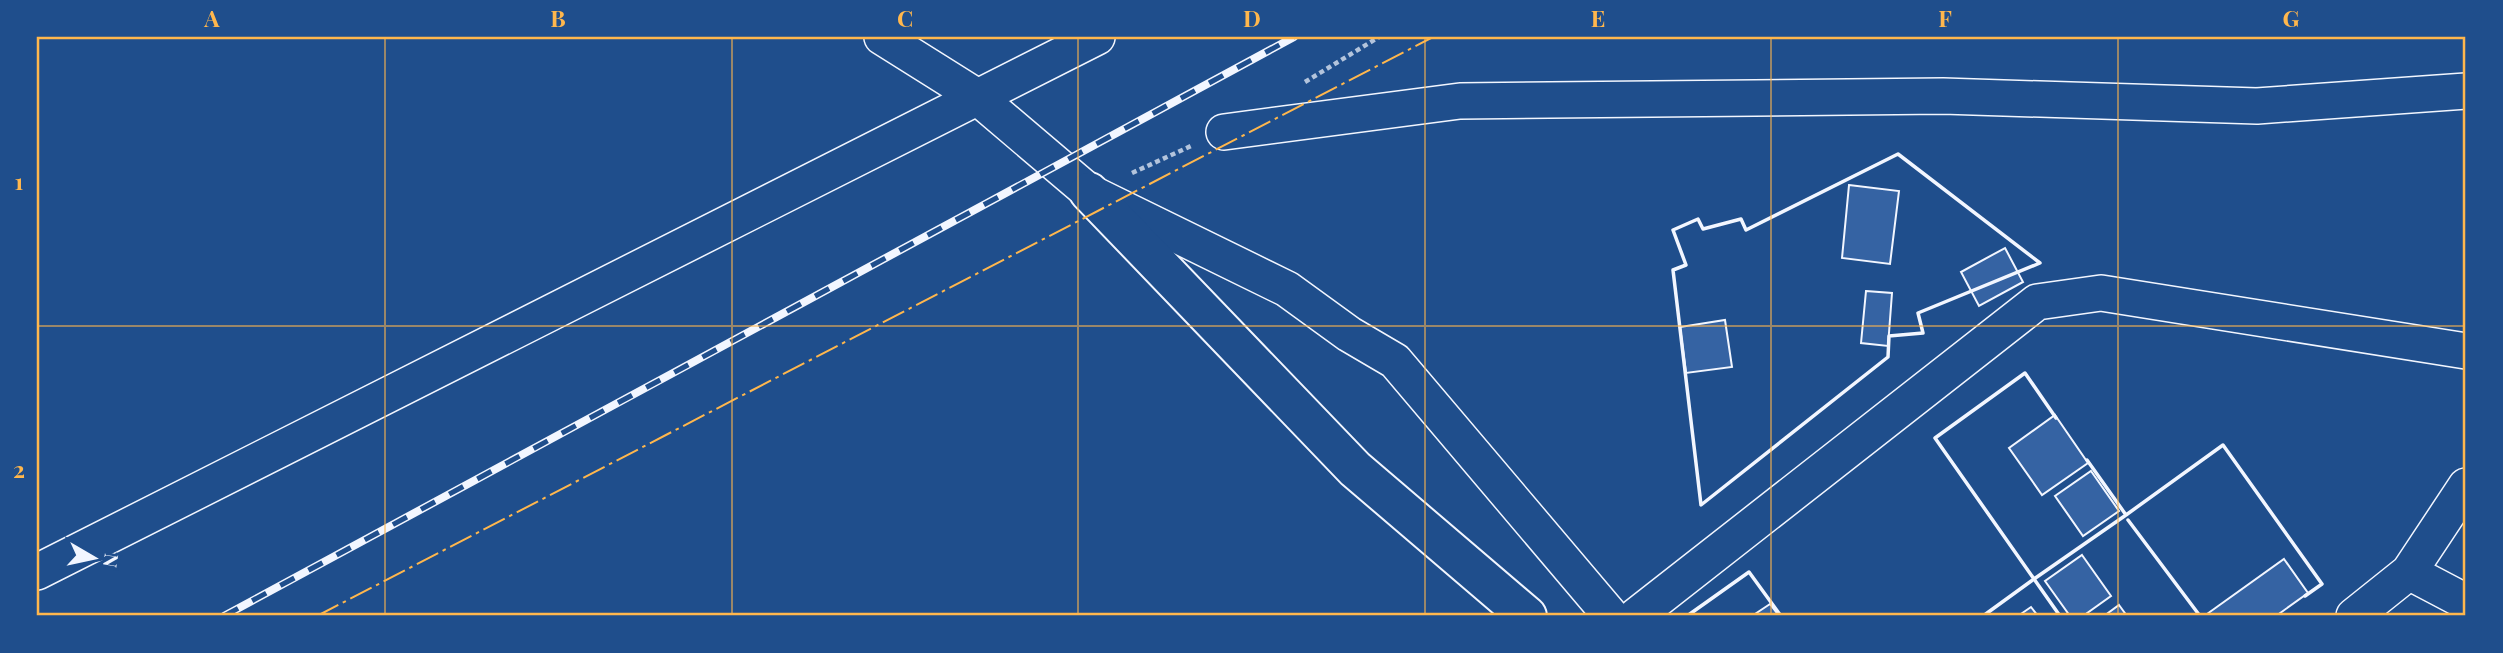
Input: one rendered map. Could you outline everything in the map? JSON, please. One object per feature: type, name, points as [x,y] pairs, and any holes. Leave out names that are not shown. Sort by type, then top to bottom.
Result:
[{"type":"street","points":[[882,37],[976,96],[1089,192],[1355,469],[1527,616]]},
{"type":"street","points":[[37,572],[1097,37]]},
{"type":"street","points":[[1224,132],[1460,101],[1942,96],[2257,106],[2466,90]]},
{"type":"street","points":[[1089,192],[1287,289],[1349,334],[1395,361],[1611,616]]},
{"type":"street","points":[[1636,616],[2037,302],[2101,293],[2466,351]]},
{"type":"street","points":[[2354,616],[2409,572],[2466,486]]},
{"type":"street","points":[[2409,572],[2466,602]]},
{"type":"building","points":[[1849,185],[1899,191],[1890,264],[1842,258]]},
{"type":"building","points":[[2005,248],[2023,282],[1979,306],[1961,272]]},
{"type":"building","points":[[1866,291],[1892,293],[1888,346],[1861,343]]},
{"type":"building","points":[[1725,320],[1732,367],[1686,373],[1680,327]]},
{"type":"building","points":[[2055,415],[2088,463],[2042,495],[2009,448]]},
{"type":"building","points":[[2091,471],[2119,511],[2083,536],[2055,496]]},
{"type":"building","points":[[2082,555],[2111,596],[2083,616],[2070,616],[2045,581]]},
{"type":"building","points":[[2284,559],[2308,593],[2276,616],[2208,616],[2207,614]]},
{"type":"building","points":[[1770,604],[1779,616],[1752,616]]},
{"type":"building","points":[[2119,605],[2127,616],[2104,616]]},
{"type":"building","points":[[2031,607],[2038,616],[2018,616]]},
{"type":"railway","points":[[224,616],[1294,37]]},
{"type":"wall","points":[[1898,154],[2040,263],[1918,313],[1923,333],[1889,336],[1888,357],[1701,505],[1673,270],[1686,265],[1673,230],[1698,219],[1703,229],[1741,219],[1746,230],[1898,154]]},
{"type":"wall","points":[[1983,616],[2034,579],[1935,438],[2025,373],[2056,418]]},
{"type":"wall","points":[[2087,460],[2126,515],[2223,445],[2322,584],[2305,596]]},
{"type":"wall","points":[[2060,616],[2034,579],[2126,515]]},
{"type":"wall","points":[[2128,520],[2200,616]]},
{"type":"wall","points":[[1687,616],[1749,572],[1781,616]]},
{"type":"power","points":[[317,616],[1433,37]]}]
